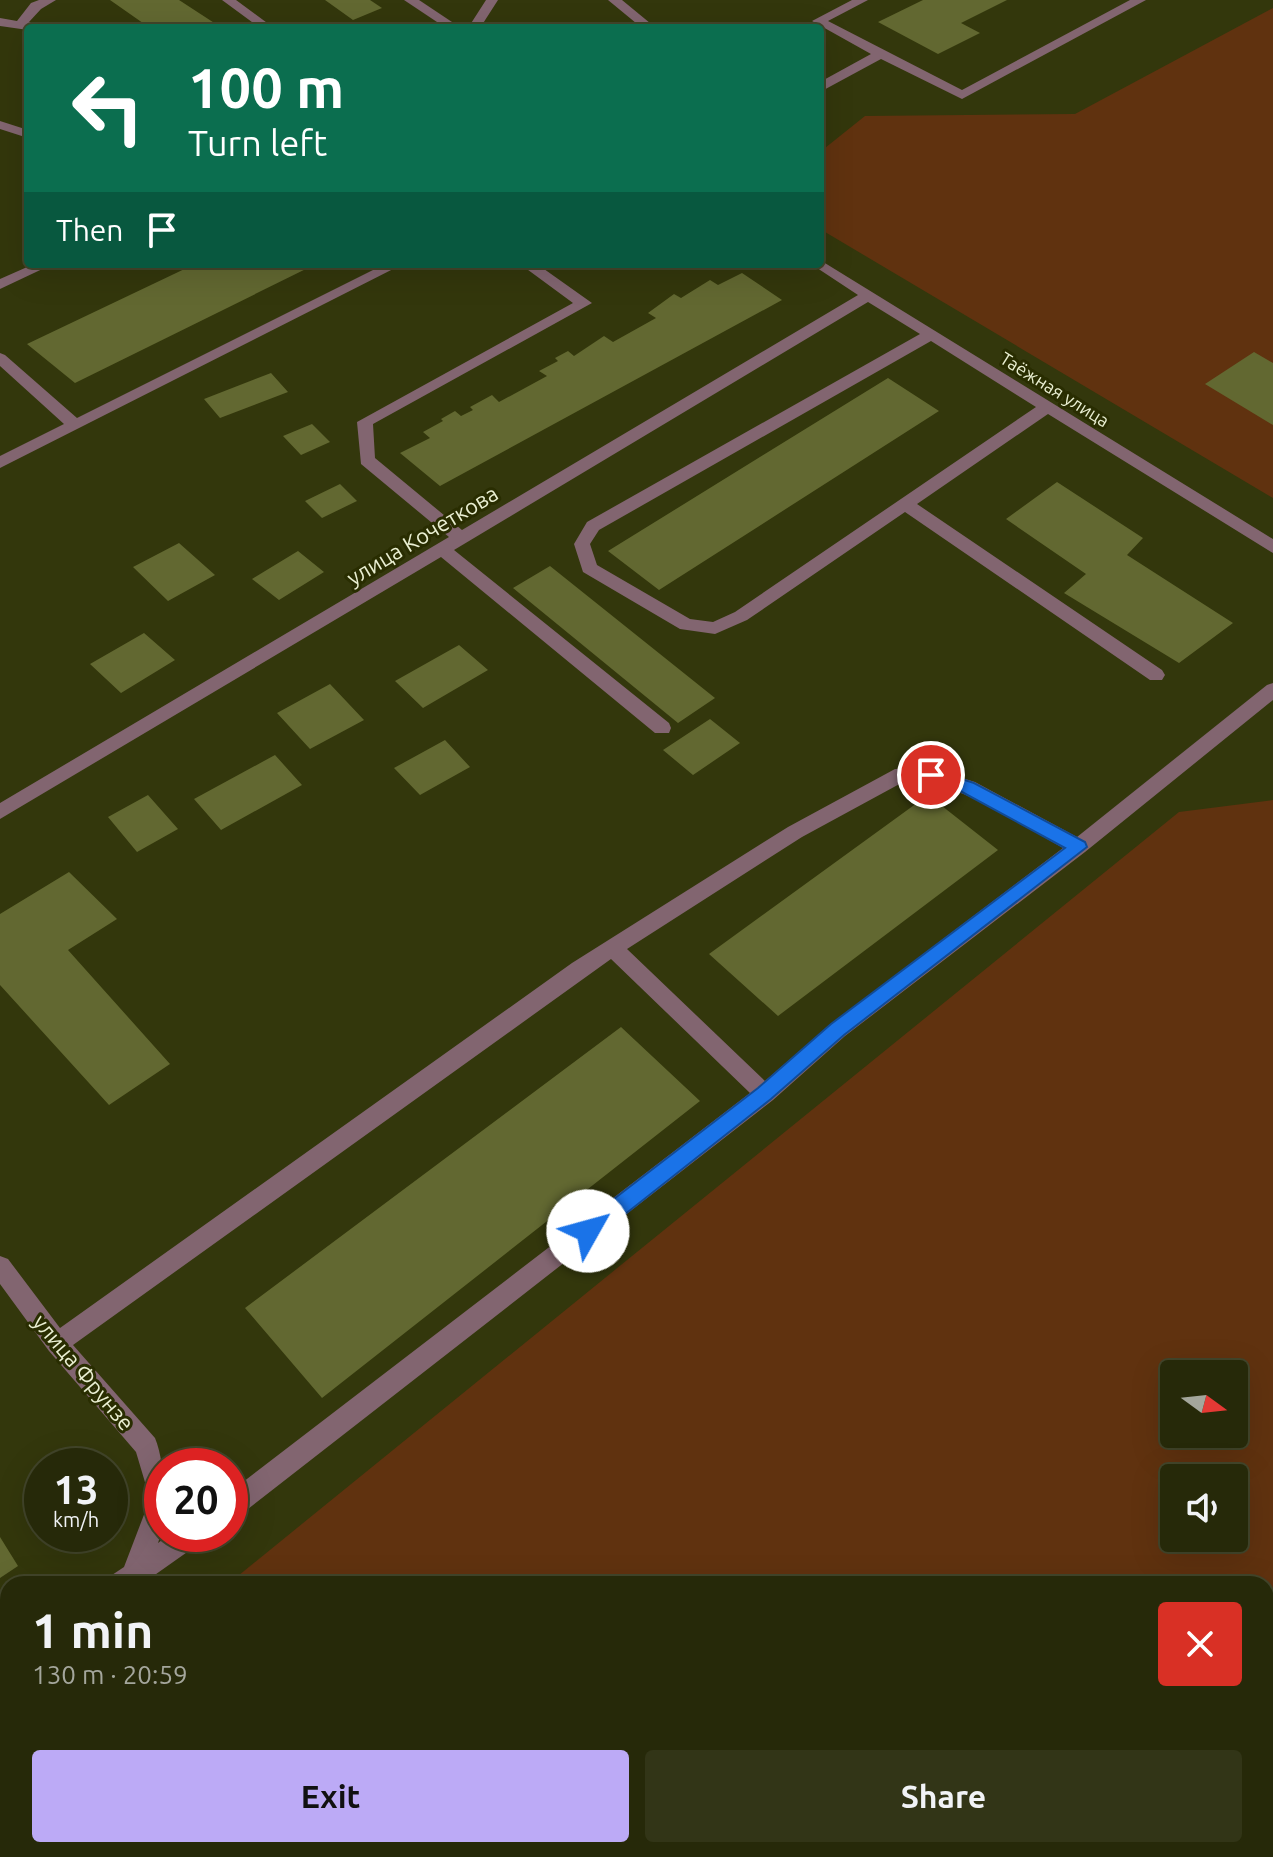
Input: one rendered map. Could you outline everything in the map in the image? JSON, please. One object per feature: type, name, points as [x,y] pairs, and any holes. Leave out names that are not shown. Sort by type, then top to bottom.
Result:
[{"type":"street","points":[[22,23],[36,6],[50,0]]},
{"type":"street","points":[[228,0],[262,24]]},
{"type":"street","points":[[410,0],[449,24]]},
{"type":"street","points":[[477,24],[492,0]]},
{"type":"street","points":[[614,0],[645,24]]},
{"type":"street","points":[[824,24],[818,21],[862,0]]},
{"type":"street","points":[[824,24],[962,95],[1140,0]]},
{"type":"street","points":[[0,22],[26,24]]},
{"type":"street","points":[[824,86],[880,54]]},
{"type":"street","points":[[0,125],[24,133]]},
{"type":"street","points":[[0,285],[37,268]]},
{"type":"street","points":[[0,463],[388,268]]},
{"type":"street","points":[[461,538],[367,460],[365,422],[584,303],[533,268]]},
{"type":"street","name":"Таёжная улица","points":[[824,268],[1273,547]]},
{"type":"street","name":"улица Кочеткова","points":[[0,812],[867,296]]},
{"type":"street","points":[[930,335],[593,526],[582,544],[589,568],[686,625],[715,628],[741,616],[1047,407]]},
{"type":"street","points":[[0,358],[75,425]]},
{"type":"street","points":[[905,504],[1156,675]]},
{"type":"street","points":[[442,549],[662,728]]},
{"type":"street","points":[[248,1493],[765,1094],[838,1030],[1078,847],[1273,690]]},
{"type":"street","points":[[57,1343],[579,969],[795,832],[902,774],[931,775],[968,787],[1078,847]]},
{"type":"street","points":[[614,949],[765,1094]]},
{"type":"street","name":"улица Фрунзе","points":[[0,1266],[57,1343],[146,1446],[162,1499],[128,1576]]},
{"type":"street","points":[[130,1576],[165,1552]]},
{"type":"shaded area","points":[[1273,8],[1273,498],[824,231],[824,149],[865,116],[1075,114]]},
{"type":"shaded area","points":[[1273,800],[1273,1576],[238,1576],[1179,812]]},
{"type":"building","points":[[110,0],[179,0],[216,24],[144,24]]},
{"type":"building","points":[[325,0],[370,0],[382,8],[353,20]]},
{"type":"building","points":[[923,0],[1007,0],[961,23],[980,33],[938,54],[878,22]]},
{"type":"building","points":[[187,268],[308,268],[75,383],[27,344]]},
{"type":"building","points":[[742,273],[782,300],[440,486],[400,453],[430,438],[423,432],[455,411],[461,416],[473,410],[470,407],[492,395],[499,402],[547,376],[539,371],[558,361],[555,358],[568,351],[574,356],[604,336],[613,342],[656,318],[648,313],[674,294],[681,298],[710,280],[718,285]]},
{"type":"building","points":[[1254,352],[1273,363],[1273,425],[1205,384]]},
{"type":"building","points":[[271,373],[288,392],[220,418],[204,399]]},
{"type":"building","points":[[888,378],[939,411],[659,590],[608,551]]},
{"type":"building","points":[[312,424],[330,442],[301,455],[283,436]]},
{"type":"building","points":[[1057,482],[1143,538],[1127,555],[1233,623],[1179,663],[1064,593],[1086,574],[1006,519]]},
{"type":"building","points":[[340,484],[357,501],[322,518],[305,501]]},
{"type":"building","points":[[179,543],[215,575],[168,601],[133,567]]},
{"type":"building","points":[[298,551],[324,572],[279,600],[252,579]]},
{"type":"building","points":[[550,566],[715,698],[678,723],[513,588]]},
{"type":"building","points":[[144,633],[175,660],[121,693],[90,664]]},
{"type":"building","points":[[459,645],[488,670],[423,708],[395,681]]},
{"type":"building","points":[[330,684],[364,720],[310,749],[277,713]]},
{"type":"building","points":[[710,719],[740,743],[693,775],[663,750]]},
{"type":"building","points":[[445,740],[470,767],[420,795],[394,768]]},
{"type":"building","points":[[275,755],[302,785],[221,830],[194,799]]},
{"type":"building","points":[[148,795],[178,829],[137,852],[108,817]]},
{"type":"building","points":[[928,795],[998,850],[778,1016],[709,954]]},
{"type":"building","points":[[69,872],[117,919],[68,950],[170,1064],[109,1105],[0,985],[0,914]]},
{"type":"building","points":[[621,1027],[700,1101],[322,1398],[245,1308]]},
{"type":"building","points":[[0,1537],[18,1566],[0,1576]]},
{"type":"route","points":[[588,1231],[765,1094],[838,1030],[1078,847],[968,787],[931,775]]}]
